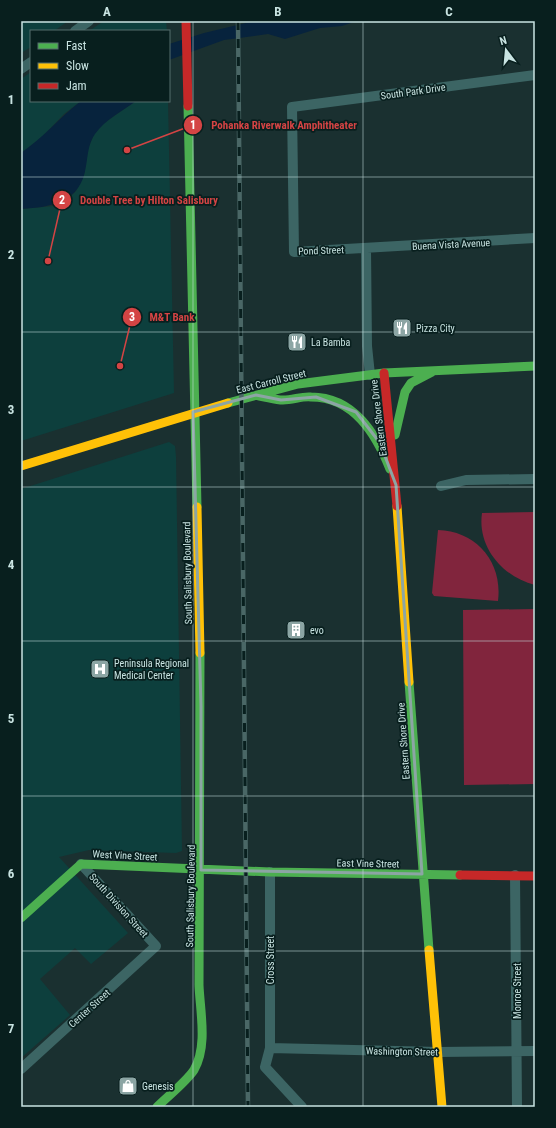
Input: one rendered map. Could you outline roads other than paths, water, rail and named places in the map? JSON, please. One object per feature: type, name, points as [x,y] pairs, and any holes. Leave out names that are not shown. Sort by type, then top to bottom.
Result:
[{"type":"main road","name":"South Salisbury Boulevard","points":[[157,1107],[193,1071],[201,1051],[202,1027],[200,985],[201,706],[193,412],[194,325],[186,21]]},
{"type":"main road","name":"East Carroll Street","points":[[21,466],[193,412],[298,384],[384,373],[535,366]]},
{"type":"main road","points":[[393,446],[405,392],[411,383],[437,370]]},
{"type":"main road","name":"Eastern Shore Drive","points":[[384,373],[393,446],[422,874],[442,1107]]},
{"type":"main road","points":[[256,395],[281,400],[300,397],[316,397],[344,406],[356,412],[369,426],[380,442],[396,485]]},
{"type":"main road","name":"West Vine Street","points":[[21,918],[81,864],[201,870]]},
{"type":"main road","name":"East Vine Street","points":[[201,870],[535,876]]},
{"type":"street","points":[[76,30],[89,21]]},
{"type":"street","points":[[21,69],[30,63]]},
{"type":"street","name":"South Park Drive","points":[[292,107],[535,75]]},
{"type":"street","name":"Pond Street","points":[[292,107],[294,252],[366,249]]},
{"type":"street","name":"Buena Vista Avenue","points":[[366,249],[535,238]]},
{"type":"street","points":[[366,249],[367,346],[370,375]]},
{"type":"street","points":[[441,486],[466,480],[535,479]]},
{"type":"street","name":"South Division Street","points":[[81,864],[156,946]]},
{"type":"street","name":"Cross Street","points":[[270,872],[270,1048]]},
{"type":"street","name":"Monroe Street","points":[[515,875],[516,1107]]},
{"type":"street","name":"Center Street","points":[[21,1069],[156,946]]},
{"type":"street","points":[[270,1048],[265,1067],[302,1107]]},
{"type":"street","name":"Washington Street","points":[[270,1048],[438,1052],[535,1051]]},
{"type":"railway","points":[[238,21],[248,1107]]},
{"type":"place","name":"Pohanka Riverwalk Amphitheater","points":[[127,150]]},
{"type":"place","name":"Double Tree by Hilton Salisbury","points":[[48,261]]},
{"type":"place","name":"Pizza City","points":[[402,328]]},
{"type":"place","name":"La Bamba","points":[[297,342]]},
{"type":"place","name":"M&T Bank","points":[[120,366]]},
{"type":"place","name":"evo","points":[[296,630]]},
{"type":"place","name":"Peninsula Regional Medical Center","points":[[100,669]]},
{"type":"place","name":"Genesis","points":[[128,1086]]}]
